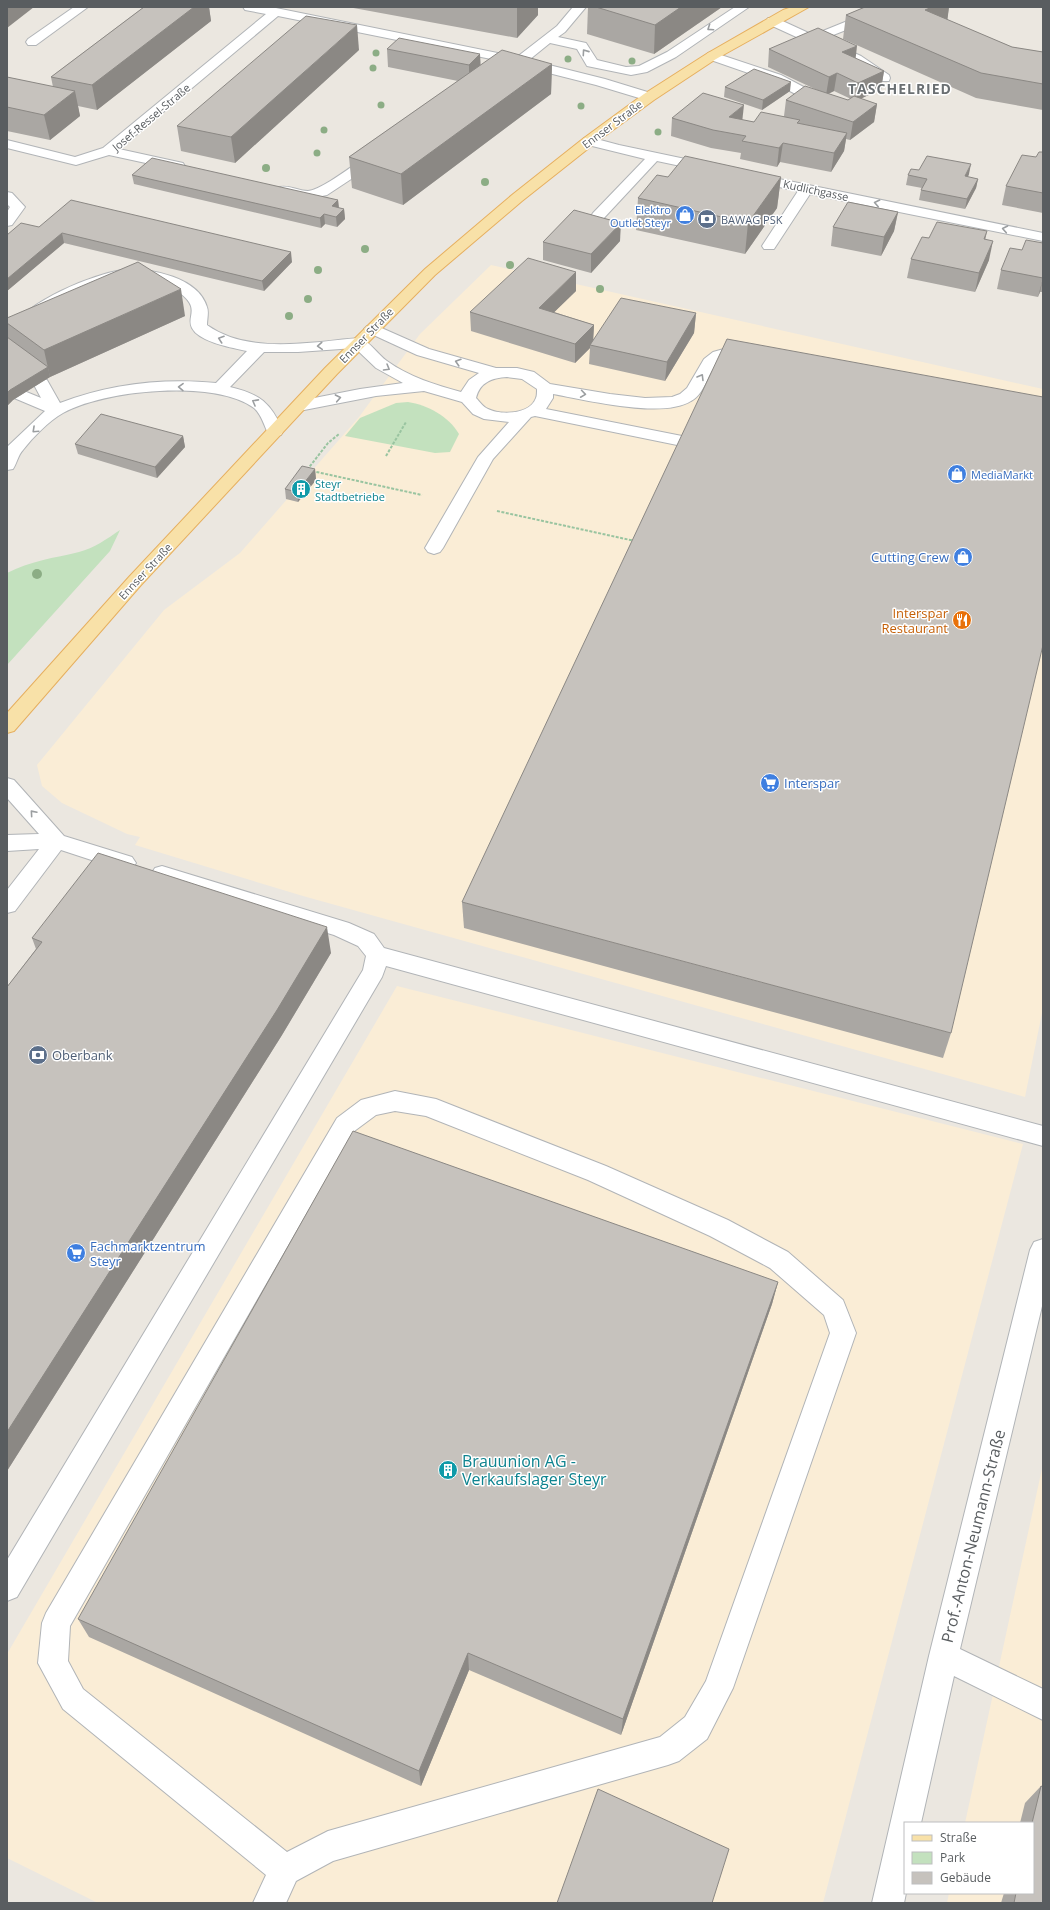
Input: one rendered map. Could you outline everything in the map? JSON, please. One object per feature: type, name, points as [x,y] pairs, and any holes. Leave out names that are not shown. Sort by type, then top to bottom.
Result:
[{"type":"main road","name":"Ennser Straße","points":[[7,726],[135,581],[358,342],[430,272],[517,198],[589,141],[649,97],[712,56],[789,10],[803,7]]},
{"type":"street","points":[[32,42],[82,7]]},
{"type":"street","points":[[249,7],[612,84],[649,97]]},
{"type":"street","points":[[508,63],[549,39],[561,29],[580,7]]},
{"type":"street","points":[[549,39],[582,46],[592,63],[632,71],[645,69],[656,64],[742,7]]},
{"type":"street","points":[[813,39],[893,7]]},
{"type":"street","name":"Josef-Ressel-Straße","points":[[108,151],[276,12]]},
{"type":"street","points":[[772,21],[862,61],[884,78]]},
{"type":"street","points":[[712,56],[776,78],[839,110]]},
{"type":"street","points":[[589,141],[720,171]]},
{"type":"street","points":[[7,144],[76,160],[108,151]]},
{"type":"street","points":[[268,186],[315,195],[322,192],[387,148]]},
{"type":"street","name":"Josef-Ressel-Straße","points":[[108,151],[192,170]]},
{"type":"street","points":[[598,216],[654,157]]},
{"type":"street","name":"Kudlichgasse","points":[[735,174],[1043,237]]},
{"type":"street","points":[[769,246],[806,188]]},
{"type":"street","points":[[7,196],[18,207],[7,222]]},
{"type":"street","points":[[7,342],[12,333],[25,320],[78,287],[115,275],[136,272],[154,274],[169,279],[194,298],[200,306],[199,327],[205,333],[223,340],[259,348],[358,342],[368,355],[385,367],[423,387]]},
{"type":"street","points":[[372,329],[423,352],[495,373]]},
{"type":"street","points":[[220,388],[259,348]]},
{"type":"street","points":[[468,398],[468,390],[473,383],[482,377],[495,373],[511,372],[526,375],[537,380],[545,388],[630,401],[676,402],[691,393],[712,358],[723,353],[735,352],[765,356]]},
{"type":"street","points":[[41,383],[56,410]]},
{"type":"street","points":[[7,465],[15,449],[56,410],[95,397],[129,389],[176,387],[220,388],[260,405],[267,412],[275,432]]},
{"type":"street","points":[[299,406],[376,390],[401,387],[423,387],[468,398],[481,412],[493,450]]},
{"type":"street","points":[[434,548],[486,457],[530,413],[542,405],[546,396],[545,388]]},
{"type":"street","points":[[7,389],[56,410]]},
{"type":"street","points":[[481,412],[495,416],[511,417],[530,413],[687,442]]},
{"type":"street","points":[[7,785],[57,842]]},
{"type":"street","points":[[7,905],[57,842]]},
{"type":"street","points":[[7,843],[57,842],[341,929],[366,940],[377,955],[1043,1136]]},
{"type":"street","points":[[7,1587],[374,971],[377,955]]},
{"type":"street","points":[[269,1903],[285,1870],[328,1847],[668,1750],[696,1728],[718,1688],[843,1333],[834,1308],[779,1260],[719,1228],[597,1173],[428,1106],[395,1101],[369,1107],[345,1125],[56,1623],[54,1663],[73,1700],[285,1870]]},
{"type":"street","name":"Prof.-Anton-Neumann-Straße","points":[[906,1822],[944,1656],[1043,1250]]},
{"type":"street","points":[[944,1656],[1043,1705]]},
{"type":"street","points":[[888,1903],[904,1831]]},
{"type":"path","points":[[386,456],[409,418]]},
{"type":"path","points":[[339,433],[306,470],[636,542]]},
{"type":"shaded area","points":[[491,265],[1043,389],[1043,1008],[1025,1097],[303,896],[135,845],[140,837],[127,834],[62,803],[42,786],[37,765],[164,610],[240,553],[359,417],[420,334]]},
{"type":"shaded area","points":[[397,986],[1023,1144],[823,1903],[98,1903],[7,1858],[7,1654]]},
{"type":"shaded area","points":[[1043,1464],[1043,1903],[947,1903],[949,1894],[1034,1894],[1034,1822],[965,1822]]},
{"type":"green space","points":[[396,403],[415,403],[437,412],[449,422],[459,434],[450,452],[435,453],[345,436],[360,418]]},
{"type":"green space","points":[[120,530],[110,551],[7,665],[7,573],[33,563],[85,550],[100,543]]},
{"type":"building","points":[[144,7],[194,7],[92,85],[51,77]]},
{"type":"building","points":[[596,7],[681,7],[655,25]]},
{"type":"building","points":[[865,7],[932,7],[925,10],[1012,47],[1043,52],[1043,84],[981,73],[846,15]]},
{"type":"building","points":[[306,16],[357,25],[231,137],[177,126]]},
{"type":"building","points":[[818,28],[857,46],[842,52],[884,71],[858,83],[837,73],[829,77],[769,49]]},
{"type":"building","points":[[399,38],[480,54],[469,65],[387,49]]},
{"type":"building","points":[[502,50],[552,64],[401,174],[349,157]]},
{"type":"building","points":[[754,69],[791,82],[763,100],[725,87]]},
{"type":"building","points":[[7,77],[75,91],[44,115],[7,107]]},
{"type":"building","points":[[805,86],[848,100],[854,96],[877,104],[853,122],[786,100]]},
{"type":"building","points":[[703,93],[744,105],[729,117],[754,122],[761,112],[800,120],[797,123],[847,133],[834,153],[783,143],[779,148],[742,141],[746,136],[713,130],[672,118]]},
{"type":"building","points":[[1039,152],[1043,152],[1043,193],[1006,186],[1022,155],[1036,157]]},
{"type":"building","points":[[685,156],[781,177],[748,223],[638,198],[657,175],[668,177]]},
{"type":"building","points":[[927,156],[971,164],[965,176],[978,179],[967,199],[921,190],[927,179],[908,175],[911,169],[919,170]]},
{"type":"building","points":[[152,158],[338,200],[332,206],[344,209],[336,217],[324,214],[320,218],[132,175]]},
{"type":"building","points":[[71,200],[291,252],[262,281],[62,233],[7,279],[7,235],[21,223],[39,227]]},
{"type":"building","points":[[848,202],[898,212],[884,237],[833,227]]},
{"type":"building","points":[[574,210],[621,223],[591,254],[543,242]]},
{"type":"building","points":[[937,222],[987,231],[984,239],[993,241],[979,273],[911,259],[922,237],[929,238]]},
{"type":"building","points":[[1026,240],[1043,243],[1043,278],[1001,270],[1010,248],[1022,250]]},
{"type":"building","points":[[528,258],[576,272],[539,308],[594,325],[575,344],[470,312]]},
{"type":"building","points":[[138,262],[181,289],[44,350],[7,323],[7,318]]},
{"type":"building","points":[[621,298],[696,313],[667,362],[590,345]]},
{"type":"building","points":[[7,337],[48,367],[7,393]]},
{"type":"building","name":"Interspar","points":[[727,339],[1043,397],[1043,645],[951,1033],[462,902]]},
{"type":"building","points":[[101,414],[183,436],[155,467],[75,444]]},
{"type":"building","points":[[302,466],[315,469],[297,492],[285,489]]},
{"type":"building","name":"Fachmarktzentrum Steyr","points":[[98,853],[327,927],[277,1010],[7,1432],[7,987],[42,942],[32,938]]},
{"type":"building","name":"Brauunion AG - Verkaufslager Steyr","points":[[353,1131],[778,1282],[623,1719],[468,1653],[419,1771],[78,1619]]},
{"type":"building","points":[[1041,1786],[1043,1787],[1043,1903],[1014,1903],[1016,1894],[1034,1894],[1034,1822],[1032,1822]]},
{"type":"building","points":[[598,1789],[729,1849],[712,1903],[557,1903]]},
{"type":"place","name":"Elektro Outlet Steyr","points":[[685,215]]},
{"type":"place","name":"BAWAG PSK","points":[[707,219]]},
{"type":"place","name":"MediaMarkt","points":[[957,474]]},
{"type":"place","name":"Steyr Stadtbetriebe","points":[[301,489]]},
{"type":"place","name":"Cutting Crew","points":[[963,557]]},
{"type":"place","name":"Interspar Restaurant","points":[[962,620]]},
{"type":"place","name":"Interspar","points":[[770,783]]},
{"type":"place","name":"Oberbank","points":[[38,1055]]},
{"type":"place","name":"Fachmarktzentrum Steyr","points":[[76,1253]]},
{"type":"place","name":"Brauunion AG - Verkaufslager Steyr","points":[[448,1470]]},
{"type":"district","name":"TASCHELRIED","points":[[900,88]]}]
